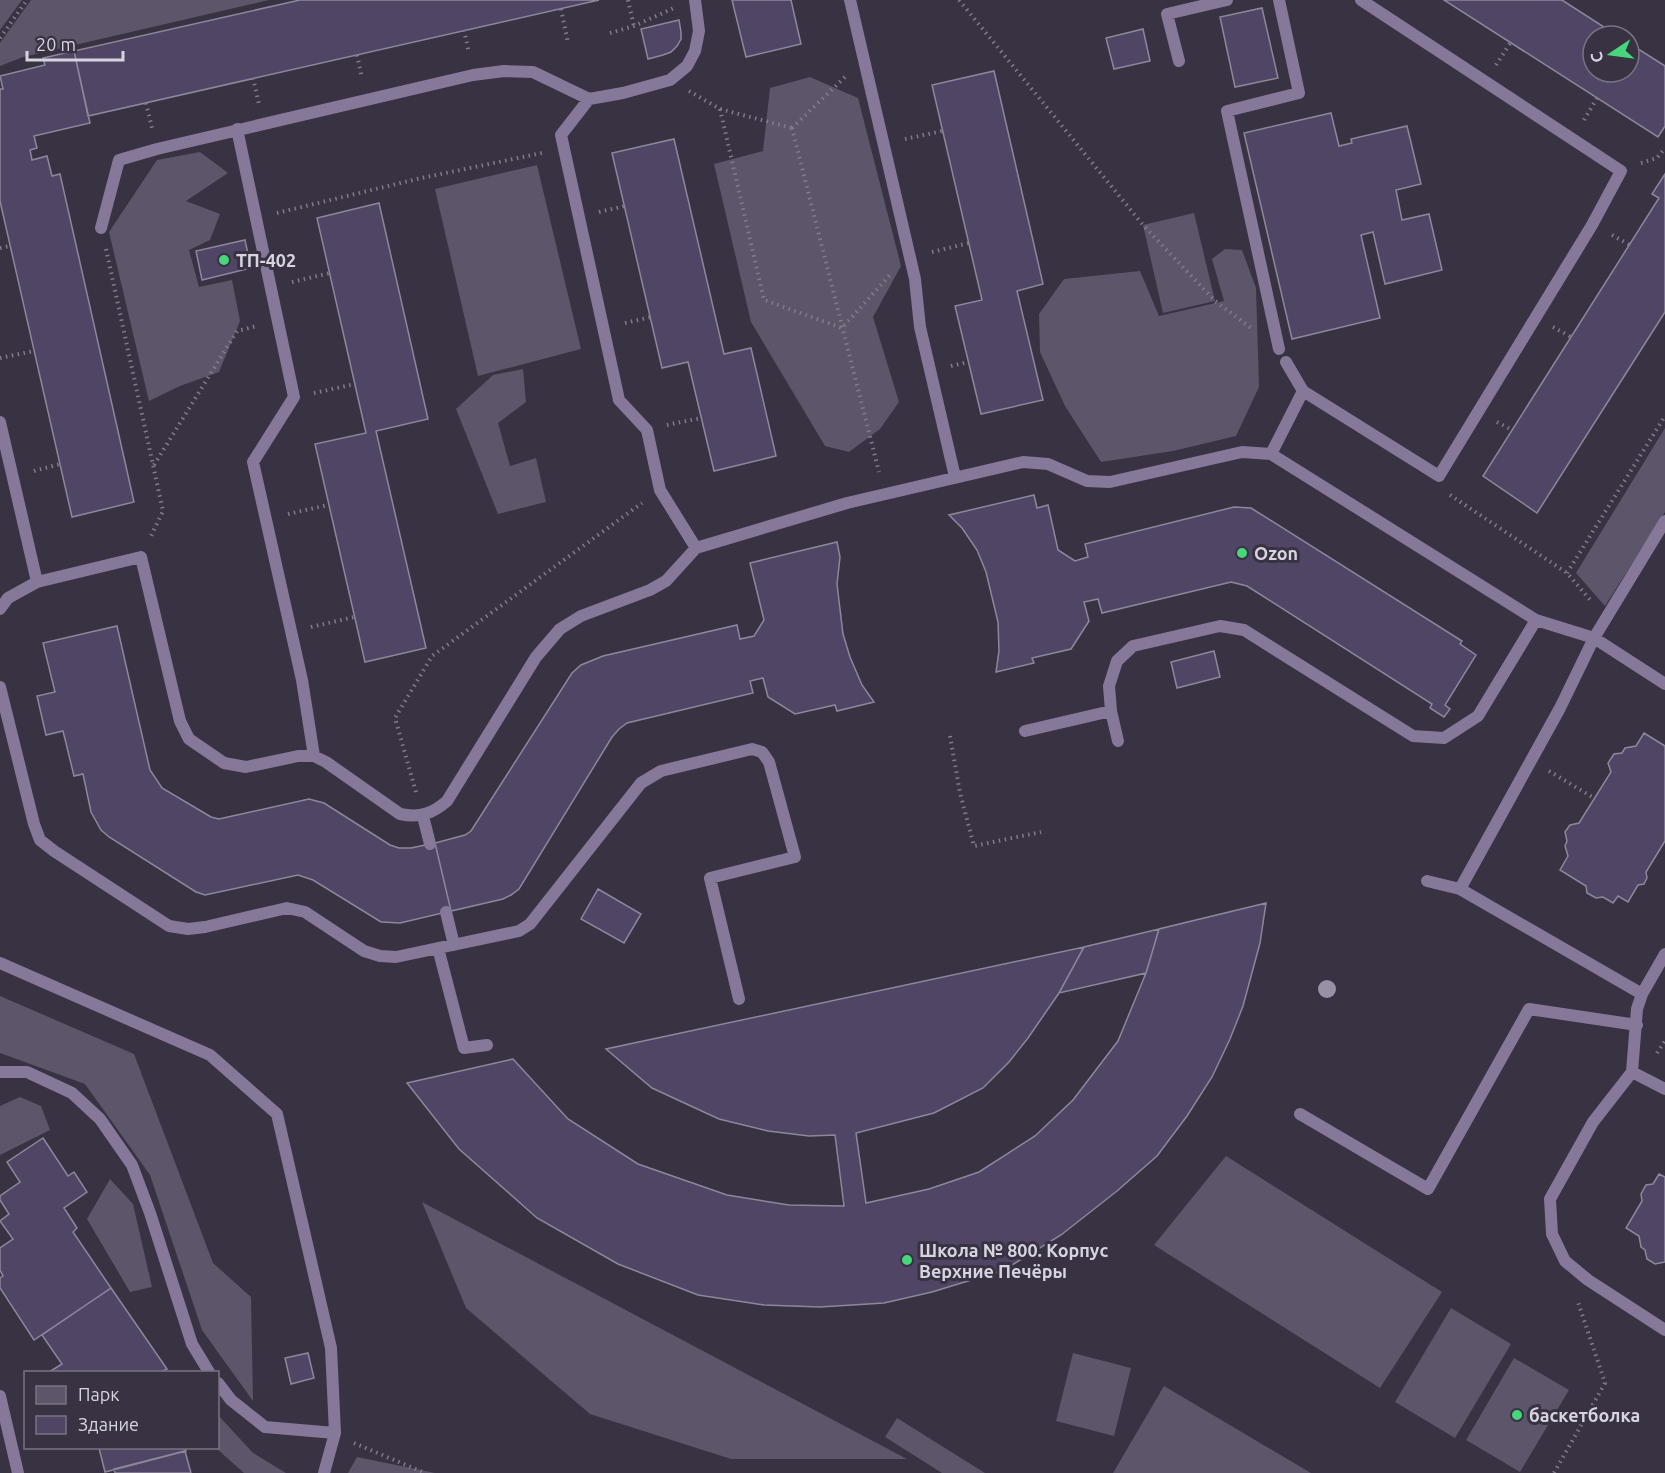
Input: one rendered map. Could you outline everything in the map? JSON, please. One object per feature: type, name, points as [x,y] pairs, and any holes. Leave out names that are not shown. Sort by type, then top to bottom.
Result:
[{"type":"lane","points":[[101,228],[119,160],[237,129],[473,75],[504,71],[533,72],[589,99],[623,93],[670,80],[687,66],[695,51],[699,31],[695,0]]},
{"type":"lane","points":[[850,0],[910,256],[920,327],[955,477]]},
{"type":"lane","points":[[1179,61],[1167,14],[1227,0]]},
{"type":"lane","points":[[1279,0],[1299,93],[1227,111],[1279,349]]},
{"type":"lane","points":[[1286,362],[1303,391],[1439,476],[1592,225],[1621,171],[1361,0]]},
{"type":"lane","points":[[589,99],[561,135],[619,400],[647,430],[660,490],[696,548]]},
{"type":"lane","points":[[237,129],[294,397],[253,462],[292,632],[314,756]]},
{"type":"lane","points":[[1271,454],[1303,391]]},
{"type":"lane","points":[[0,422],[37,582]]},
{"type":"lane","points":[[0,609],[8,598],[37,582],[141,557],[180,721],[189,739],[224,764],[246,767],[298,756],[314,756],[400,814],[423,816],[437,810],[447,801],[536,657],[560,630],[581,616],[650,590],[666,581],[696,548],[847,502],[1023,462],[1048,464],[1087,481],[1110,482],[1242,453],[1271,454],[1536,620],[1594,638],[1665,684]]},
{"type":"lane","points":[[1460,890],[1560,708],[1594,638],[1665,521]]},
{"type":"lane","points":[[1118,741],[1111,711],[1109,686],[1116,660],[1134,646],[1220,626],[1244,630],[1413,736],[1444,738],[1478,716],[1536,620]]},
{"type":"lane","points":[[0,687],[34,824],[40,840],[54,851],[169,926],[188,929],[205,927],[287,908],[305,912],[364,951],[380,956],[396,957],[519,931],[530,924],[641,783],[661,771],[753,748],[762,752],[769,762],[795,857],[710,878],[739,999]]},
{"type":"lane","points":[[1025,731],[1111,711]]},
{"type":"lane","points":[[423,816],[430,844]]},
{"type":"lane","points":[[1427,880],[1460,890],[1642,994]]},
{"type":"lane","points":[[446,912],[454,945]]},
{"type":"lane","points":[[438,948],[464,1048],[487,1045]]},
{"type":"lane","points":[[1665,954],[1642,994],[1637,1009],[1632,1072],[1593,1122],[1550,1199],[1551,1234],[1565,1261],[1588,1280],[1665,1330]]},
{"type":"lane","points":[[0,963],[210,1055],[277,1114],[331,1348],[335,1433],[324,1473]]},
{"type":"lane","points":[[1300,1114],[1428,1189],[1529,1009],[1637,1025]]},
{"type":"lane","points":[[0,1072],[27,1072],[72,1093],[100,1119],[132,1166],[150,1213],[192,1344],[208,1371]]},
{"type":"lane","points":[[1632,1072],[1665,1089]]},
{"type":"lane","points":[[219,1384],[231,1400],[265,1427],[335,1433]]},
{"type":"lane","points":[[0,1396],[18,1473]]},
{"type":"path","points":[[0,38],[27,0]]},
{"type":"path","points":[[628,0],[634,26]]},
{"type":"path","points":[[610,33],[634,26],[681,4],[695,0]]},
{"type":"path","points":[[959,0],[1143,225],[1215,301],[1279,349]]},
{"type":"path","points":[[561,9],[568,43]]},
{"type":"path","points":[[792,129],[864,61]]},
{"type":"path","points":[[845,77],[848,89]]},
{"type":"path","points":[[670,80],[720,109],[792,129]]},
{"type":"path","points":[[720,109],[764,300],[842,328]]},
{"type":"path","points":[[792,129],[885,494]]},
{"type":"path","points":[[884,144],[942,131]]},
{"type":"path","points":[[1621,171],[1657,158],[1665,148]]},
{"type":"path","points":[[256,218],[417,179],[564,149]]},
{"type":"path","points":[[101,228],[163,511],[141,557]]},
{"type":"path","points":[[910,256],[969,243]]},
{"type":"path","points":[[0,248],[10,246]]},
{"type":"path","points":[[842,328],[891,275],[888,263]]},
{"type":"path","points":[[272,287],[330,273]]},
{"type":"path","points":[[153,466],[237,331],[279,321]]},
{"type":"path","points":[[0,358],[34,351]]},
{"type":"path","points":[[294,397],[355,384]]},
{"type":"path","points":[[1567,573],[1665,416]]},
{"type":"path","points":[[647,430],[701,418]]},
{"type":"path","points":[[1439,476],[1448,493],[1567,573],[1606,618]]},
{"type":"path","points":[[423,816],[395,718],[432,656],[660,490]]},
{"type":"path","points":[[266,519],[328,505]]},
{"type":"path","points":[[292,632],[354,617]]},
{"type":"path","points":[[950,735],[960,793],[974,846],[1041,832]]},
{"type":"path","points":[[1530,760],[1594,798]]},
{"type":"path","points":[[1554,1473],[1605,1383],[1565,1261]]},
{"type":"path","points":[[335,1433],[425,1473]]},
{"type":"green space","points":[[0,0],[22,0],[0,30]]},
{"type":"green space","points":[[31,0],[269,0],[23,57],[0,66],[0,43]]},
{"type":"green space","points":[[810,77],[858,98],[901,266],[873,317],[899,402],[880,429],[849,452],[825,446],[751,322],[714,164],[763,151],[770,88]]},
{"type":"green space","points":[[200,152],[228,173],[186,201],[220,214],[210,240],[189,250],[199,287],[232,280],[240,321],[219,372],[180,386],[149,401],[109,232],[157,160]]},
{"type":"green space","points":[[537,165],[581,349],[478,376],[435,189]]},
{"type":"green space","points":[[1194,213],[1215,301],[1163,313],[1143,225]]},
{"type":"green space","points":[[1225,249],[1242,250],[1256,288],[1259,387],[1236,436],[1173,451],[1101,462],[1065,406],[1040,352],[1039,314],[1064,279],[1140,271],[1159,316],[1224,301],[1212,259]]},
{"type":"green space","points":[[523,369],[526,402],[498,423],[510,466],[536,458],[546,502],[498,514],[456,409],[493,375]]},
{"type":"green space","points":[[1665,428],[1665,512],[1605,606],[1576,573]]},
{"type":"green space","points":[[0,996],[134,1054],[213,1263],[251,1297],[253,1401],[202,1330],[150,1175],[85,1084],[0,1053]]},
{"type":"green space","points":[[20,1097],[41,1106],[50,1130],[0,1155],[0,1106]]},
{"type":"green space","points":[[1226,1156],[1442,1292],[1380,1388],[1154,1245]]},
{"type":"green space","points":[[110,1179],[133,1204],[152,1287],[130,1292],[87,1219]]},
{"type":"green space","points":[[422,1202],[907,1459],[731,1459],[590,1414],[466,1308]]},
{"type":"green space","points":[[1451,1308],[1511,1344],[1455,1438],[1395,1402]]},
{"type":"green space","points":[[1073,1353],[1131,1368],[1114,1436],[1056,1421]]},
{"type":"green space","name":"баскетболка","points":[[1514,1358],[1569,1390],[1520,1472],[1466,1440]]},
{"type":"green space","points":[[1164,1386],[1311,1473],[1113,1473]]},
{"type":"green space","points":[[219,1416],[253,1453],[286,1473],[244,1473],[217,1449],[219,1449]]},
{"type":"green space","points":[[897,1418],[985,1473],[942,1473],[885,1437]]},
{"type":"green space","points":[[357,1457],[435,1473],[348,1473]]},
{"type":"building","points":[[300,0],[599,0],[88,116],[74,51]]},
{"type":"building","points":[[732,0],[791,0],[801,44],[746,57]]},
{"type":"building","points":[[1444,0],[1562,0],[1599,24],[1581,24],[1581,84],[1641,84],[1641,51],[1665,66],[1665,126],[1658,137]]},
{"type":"building","points":[[1262,8],[1278,78],[1235,87],[1220,17]]},
{"type":"building","points":[[679,20],[681,39],[677,46],[671,52],[648,59],[641,29]]},
{"type":"building","points":[[1143,29],[1150,61],[1114,69],[1106,38]]},
{"type":"building","points":[[74,51],[90,123],[34,136],[37,148],[30,150],[32,160],[47,156],[52,176],[60,174],[134,502],[72,517],[0,201],[0,89],[3,89],[0,76],[45,65],[43,58]]},
{"type":"building","points":[[994,71],[1043,284],[1017,291],[1043,400],[981,414],[955,306],[982,300],[932,85]]},
{"type":"building","points":[[1331,113],[1339,146],[1352,143],[1351,139],[1407,126],[1421,184],[1396,190],[1402,220],[1429,214],[1442,270],[1385,284],[1373,232],[1361,235],[1380,318],[1292,339],[1244,133]]},
{"type":"building","points":[[674,139],[724,354],[751,348],[776,456],[714,471],[688,362],[662,368],[612,153]]},
{"type":"building","points":[[1665,174],[1665,312],[1537,513],[1483,476],[1659,198],[1652,194]]},
{"type":"building","points":[[379,203],[428,419],[376,431],[426,648],[365,662],[315,444],[366,433],[317,218]]},
{"type":"building","name":"ТП-402","points":[[245,240],[251,268],[202,280],[196,251]]},
{"type":"building","points":[[1034,495],[1037,508],[1048,505],[1058,550],[1075,561],[1088,557],[1085,544],[1234,507],[1251,508],[1462,641],[1460,644],[1476,655],[1445,705],[1450,709],[1444,717],[1430,708],[1432,704],[1247,586],[1231,582],[1102,613],[1098,599],[1084,602],[1089,621],[1071,649],[1032,658],[1034,663],[996,672],[999,651],[998,622],[986,572],[977,550],[962,528],[949,515]]},
{"type":"building","points":[[837,542],[840,557],[837,584],[843,634],[862,685],[874,702],[837,711],[835,705],[795,714],[768,697],[763,678],[750,681],[753,693],[627,723],[612,737],[519,889],[503,899],[451,911],[435,843],[465,835],[471,831],[572,673],[581,665],[603,656],[737,625],[740,639],[754,636],[764,620],[750,563]]},
{"type":"building","points":[[117,626],[150,770],[162,788],[211,817],[219,819],[309,799],[324,803],[390,845],[411,848],[435,843],[451,911],[400,923],[381,922],[313,880],[298,875],[205,895],[196,892],[109,837],[101,830],[91,812],[83,774],[74,776],[63,731],[46,735],[37,696],[55,692],[43,643]]},
{"type":"building","points":[[1214,651],[1220,677],[1177,688],[1171,662]]},
{"type":"building","points":[[1644,733],[1665,746],[1665,841],[1646,872],[1647,878],[1644,884],[1638,885],[1628,902],[1618,896],[1613,903],[1603,897],[1596,898],[1587,893],[1586,886],[1560,870],[1568,856],[1565,832],[1570,825],[1579,823],[1611,772],[1608,763],[1614,754],[1622,753],[1625,748],[1636,746]]},
{"type":"building","points":[[598,889],[641,914],[624,943],[581,919]]},
{"type":"building","points":[[1266,903],[1260,943],[1243,1006],[1230,1039],[1212,1077],[1157,1156],[1061,1235],[1004,1270],[932,1292],[884,1303],[820,1307],[764,1305],[698,1295],[618,1264],[537,1218],[459,1149],[407,1083],[513,1059],[568,1119],[638,1164],[727,1195],[789,1205],[844,1206],[835,1135],[809,1136],[768,1131],[719,1119],[652,1088],[606,1049],[1084,947],[1059,993],[1028,1038],[1009,1062],[983,1088],[934,1113],[856,1133],[866,1203],[929,1189],[979,1172],[1035,1136],[1073,1100],[1118,1041],[1146,973],[1159,929]]},
{"type":"building","points":[[1159,929],[1146,973],[1059,993],[1084,947]]},
{"type":"building","points":[[43,1138],[68,1176],[74,1172],[87,1192],[64,1208],[77,1228],[73,1232],[111,1288],[34,1340],[0,1288],[0,1278],[3,1276],[0,1270],[0,1248],[13,1239],[0,1221],[9,1214],[0,1196],[20,1182],[7,1162]]},
{"type":"building","points":[[1659,1174],[1665,1177],[1665,1262],[1655,1264],[1647,1259],[1639,1236],[1626,1228],[1642,1201],[1641,1194],[1646,1185],[1653,1184]]},
{"type":"building","points":[[111,1288],[167,1369],[163,1371],[51,1371],[62,1364],[42,1335]]},
{"type":"building","points":[[308,1353],[314,1378],[291,1384],[285,1358]]},
{"type":"building","points":[[99,1449],[185,1449],[186,1451],[105,1472]]},
{"type":"building","points":[[185,1451],[191,1473],[115,1473],[114,1469]]},
{"type":"place","name":"ТП-402","points":[[224,260]]},
{"type":"place","name":"Ozon","points":[[1242,553]]},
{"type":"place","name":"Школа № 800. Корпус Верхние Печёры","points":[[907,1260]]},
{"type":"place","name":"баскетболка","points":[[1517,1415]]}]
